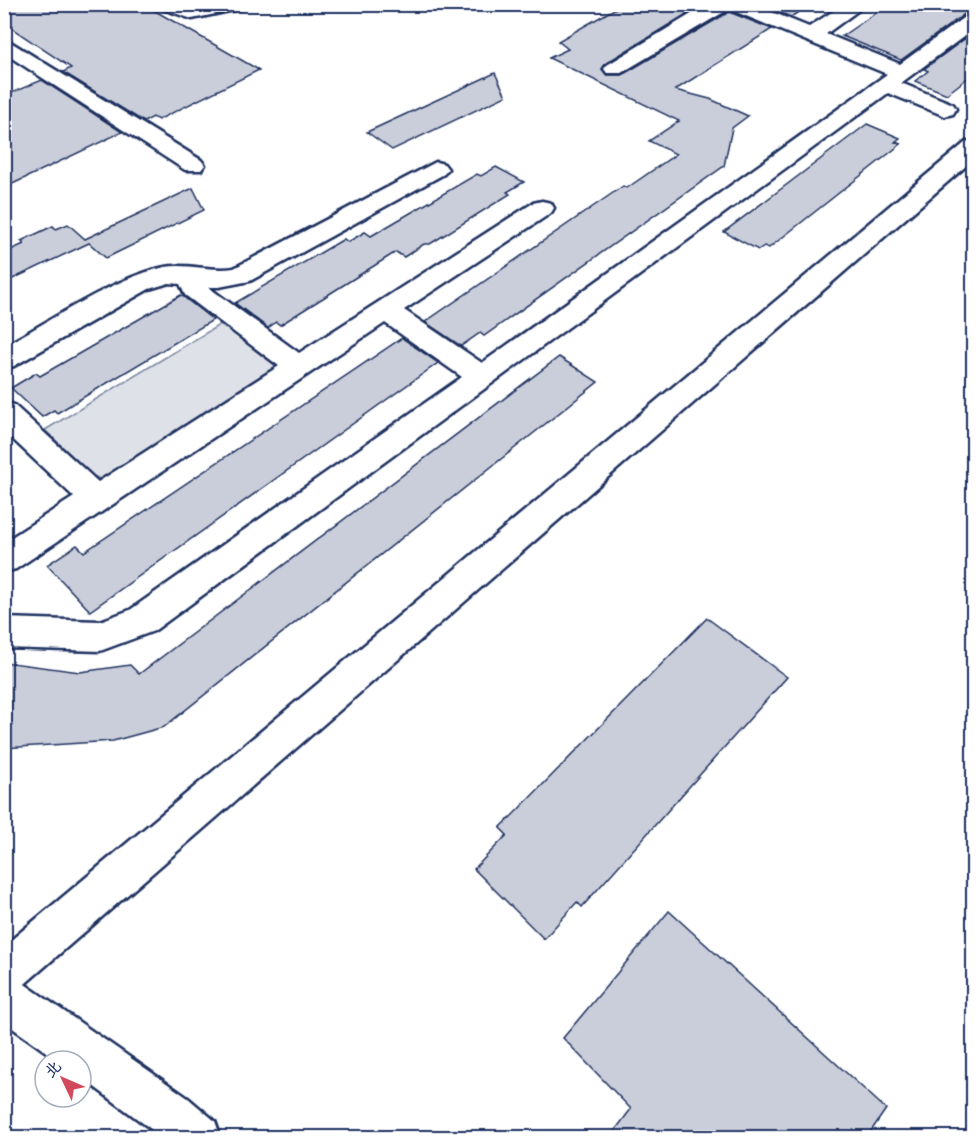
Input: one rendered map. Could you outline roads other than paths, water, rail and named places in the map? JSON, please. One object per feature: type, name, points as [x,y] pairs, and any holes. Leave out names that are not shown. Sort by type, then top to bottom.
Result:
[{"type":"street","points":[[167,4],[192,13],[237,4]]},
{"type":"street","points":[[614,69],[723,4]]},
{"type":"street","points":[[734,4],[811,35],[893,78],[945,109]]},
{"type":"street","points":[[811,35],[858,4]]},
{"type":"street","points":[[4,633],[100,636],[142,621],[700,221],[974,19]]},
{"type":"street","points":[[4,44],[193,165]]},
{"type":"street","points":[[4,974],[974,147]]},
{"type":"street","points":[[4,359],[140,283],[168,275],[219,279],[241,275],[436,169]]},
{"type":"street","points":[[4,559],[542,208]]},
{"type":"street","points":[[192,277],[194,289],[299,367]]},
{"type":"street","points":[[385,310],[481,376]]},
{"type":"street","points":[[4,412],[96,499]]},
{"type":"street","points":[[4,995],[128,1081],[198,1137]]}]
